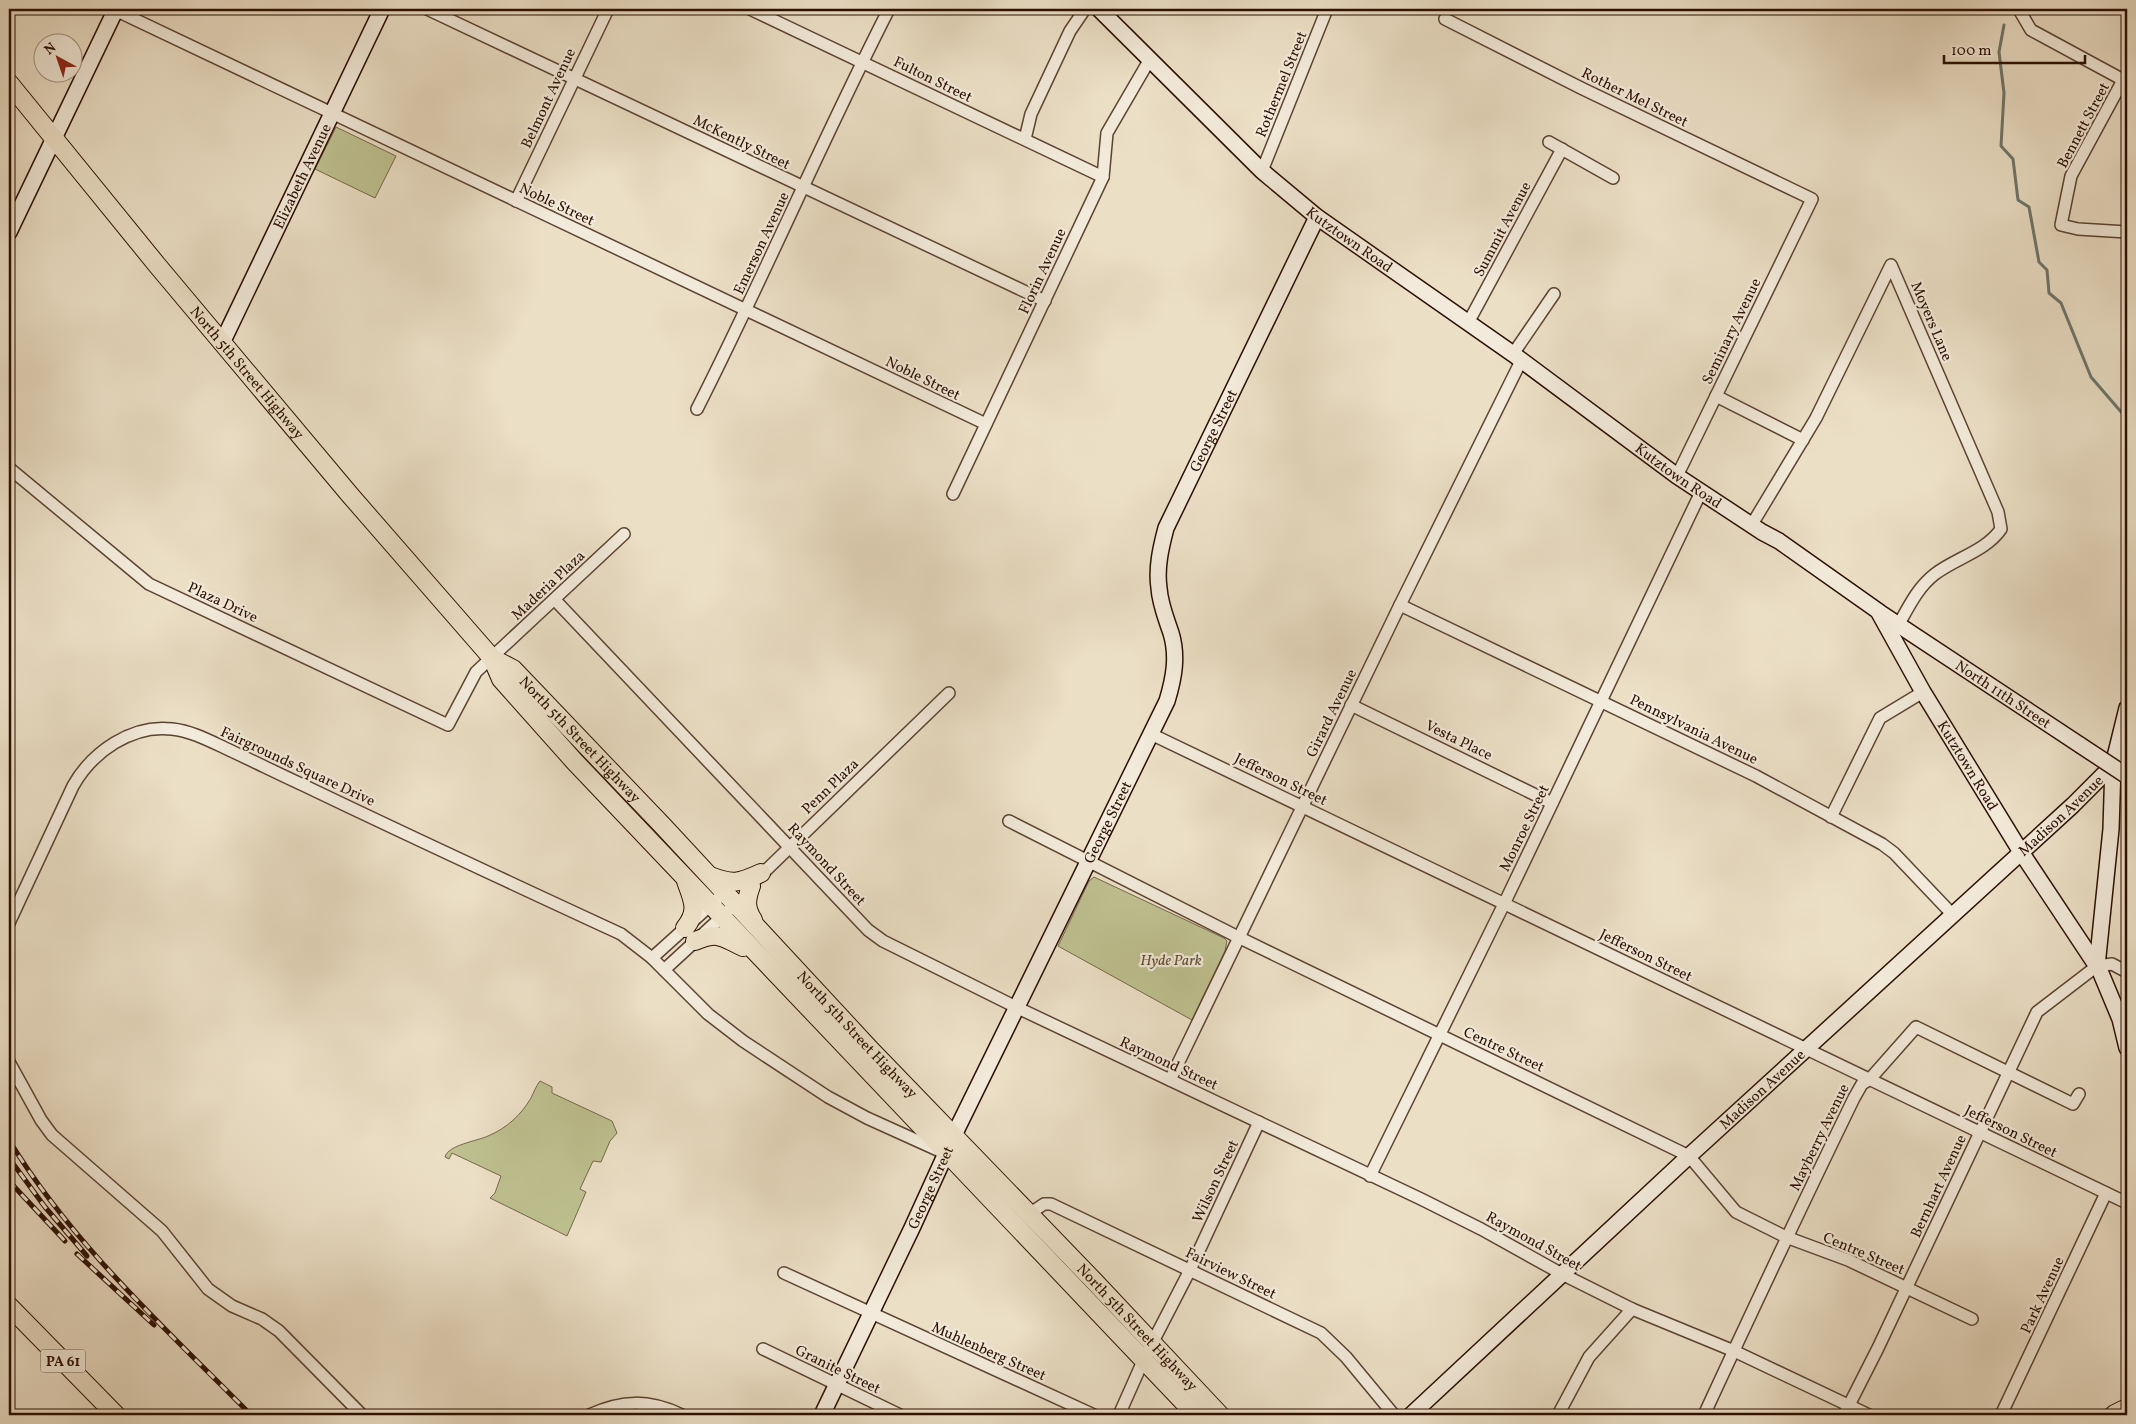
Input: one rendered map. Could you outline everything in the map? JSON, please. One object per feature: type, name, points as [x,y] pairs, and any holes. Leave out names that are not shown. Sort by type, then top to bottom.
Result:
[{"type":"highway","points":[[2115,1415],[2127,1409]]},
{"type":"main road","name":"North 5th Street Highway","points":[[9,83],[54,140],[83,172],[144,250],[350,495],[492,658],[501,679],[612,802],[683,874],[1196,1415]]},
{"type":"main road","name":"North 5th Street Highway","points":[[492,658],[513,669],[1220,1415]]},
{"type":"main road","points":[[683,874],[694,907],[690,935],[724,936],[757,954]]},
{"type":"main road","points":[[709,876],[727,883],[756,880]]},
{"type":"main road","points":[[756,880],[746,898],[746,905],[758,929]]},
{"type":"main road","name":"PA 61","points":[[9,1306],[116,1415]]},
{"type":"street","name":"Noble Street","points":[[116,9],[332,114],[986,424]]},
{"type":"street","points":[[9,232],[116,9]]},
{"type":"street","name":"Elizabeth Avenue","points":[[222,342],[382,9]]},
{"type":"street","name":"McKently Street","points":[[427,9],[575,77],[804,188],[1045,301]]},
{"type":"street","name":"Belmont Avenue","points":[[516,201],[608,9]]},
{"type":"street","name":"Fulton Street","points":[[750,9],[1103,177]]},
{"type":"street","name":"Emerson Avenue","points":[[697,409],[889,9]]},
{"type":"street","points":[[1025,139],[1031,114],[1070,31],[1085,9]]},
{"type":"street","name":"Kutztown Road","points":[[1100,9],[1262,171],[1317,217],[1517,358],[1677,476],[1751,526],[1776,539],[1878,612],[1923,692],[2020,852],[2097,966],[2106,982],[2120,1019],[2127,1048]]},
{"type":"street","name":"Rothermel Street","points":[[1262,171],[1327,9]]},
{"type":"street","points":[[2021,13],[2031,30],[2125,81]]},
{"type":"street","name":"Rother Mel Street","points":[[1446,19],[1581,88],[1812,199]]},
{"type":"street","name":"Florin Avenue","points":[[952,494],[1103,177],[1107,133],[1150,60]]},
{"type":"street","name":"Bennett Street","points":[[2125,81],[2071,176],[2060,224],[2078,229],[2127,232]]},
{"type":"street","points":[[1549,142],[1613,178]]},
{"type":"street","name":"Summit Avenue","points":[[1468,324],[1562,149]]},
{"type":"street","name":"Seminary Avenue","points":[[1677,476],[1812,199]]},
{"type":"street","name":"George Street","points":[[822,1415],[954,1136],[1168,700],[1175,665],[1172,635],[1159,588],[1159,558],[1166,528],[1317,217]]},
{"type":"street","name":"Moyers Lane","points":[[1751,526],[1803,440],[1891,266],[1998,512],[2001,529],[1989,542],[1928,580],[1917,592],[1899,624]]},
{"type":"street","name":"Girard Avenue","points":[[1170,1080],[1238,936],[1400,605],[1517,358],[1554,294]]},
{"type":"street","points":[[1716,396],[1803,440]]},
{"type":"street","name":"Plaza Drive","points":[[9,468],[149,584],[448,726]]},
{"type":"street","name":"Monroe Street","points":[[1370,1176],[1504,904],[1701,492]]},
{"type":"street","name":"Maderia Plaza","points":[[448,726],[476,672],[624,534]]},
{"type":"street","name":"Raymond Street","points":[[555,600],[874,935],[1018,1008],[1481,1229],[1562,1274],[1632,1309],[1734,1351],[1847,1410],[1869,1415]]},
{"type":"street","name":"Pennsylvania Avenue","points":[[1400,605],[1756,776],[1882,844],[1894,853],[1952,914]]},
{"type":"street","name":"North 11th Street","points":[[1878,612],[1899,624],[2127,776]]},
{"type":"street","points":[[1830,817],[1880,718],[1923,692]]},
{"type":"street","name":"Penn Plaza","points":[[730,898],[756,880],[949,693]]},
{"type":"street","name":"Vesta Place","points":[[1351,705],[1552,803]]},
{"type":"street","points":[[2127,708],[2113,764],[2111,829],[2097,966],[2112,964],[2127,972]]},
{"type":"street","name":"Fairgrounds Square Drive","points":[[9,923],[77,778],[96,756],[117,741],[140,731],[170,728],[201,737],[621,934],[652,958],[708,1014],[743,1041],[828,1097],[867,1118],[946,1153]]},
{"type":"street","name":"Jefferson Street","points":[[1151,734],[2127,1203]]},
{"type":"street","name":"Madison Avenue","points":[[1411,1415],[2073,804],[2113,764]]},
{"type":"street","name":"Centre Street","points":[[1009,821],[1439,1035],[1690,1156],[1736,1212],[1786,1237],[1848,1260],[1972,1319]]},
{"type":"street","points":[[664,970],[690,935],[730,898]]},
{"type":"street","points":[[652,958],[690,935],[730,898]]},
{"type":"street","name":"Bernhart Avenue","points":[[1847,1410],[1907,1288],[2037,1012],[2097,966]]},
{"type":"street","name":"Mayberry Avenue","points":[[1704,1415],[1786,1237],[1854,1098],[1862,1084],[1870,1079],[1916,1027],[2073,1104],[2079,1094]]},
{"type":"street","points":[[9,1062],[41,1120],[52,1135],[162,1231],[208,1289],[232,1306],[262,1319],[279,1331],[362,1415]]},
{"type":"street","name":"Wilson Street","points":[[1120,1415],[1143,1361],[1190,1270],[1260,1122]]},
{"type":"street","name":"Park Avenue","points":[[2002,1412],[2106,1193]]},
{"type":"street","name":"Fairview Street","points":[[1029,1214],[1044,1204],[1050,1204],[1321,1333],[1346,1357],[1394,1415]]},
{"type":"street","name":"Muhlenberg Street","points":[[784,1273],[1094,1415]]},
{"type":"street","points":[[1558,1415],[1589,1357],[1632,1309]]},
{"type":"street","name":"Granite Street","points":[[763,1349],[836,1386],[900,1415]]},
{"type":"street","points":[[589,1415],[612,1405],[625,1404],[649,1404],[682,1415]]},
{"type":"green space","points":[[336,127],[396,156],[375,198],[315,169]]},
{"type":"green space","name":"Hyde Park","points":[[1094,877],[1227,941],[1225,951],[1192,1020],[1058,946],[1089,881]]},
{"type":"green space","points":[[540,1081],[552,1087],[552,1093],[612,1121],[617,1133],[610,1141],[601,1162],[593,1161],[580,1189],[586,1192],[567,1236],[490,1198],[495,1193],[501,1176],[452,1153],[449,1159],[445,1157],[451,1149],[495,1133],[507,1125],[527,1104]]},
{"type":"waterway","points":[[2004,25],[1999,52],[2004,93],[2001,146],[2013,159],[2018,200],[2029,207],[2039,262],[2047,270],[2049,293],[2061,303],[2091,377],[2122,413],[2127,415]]},
{"type":"railway","points":[[9,1140],[61,1215],[91,1250],[154,1318],[251,1415]]},
{"type":"railway","points":[[9,1158],[45,1207],[87,1256]]},
{"type":"railway","points":[[9,1181],[65,1241]]},
{"type":"railway","points":[[77,1254],[154,1325]]}]
